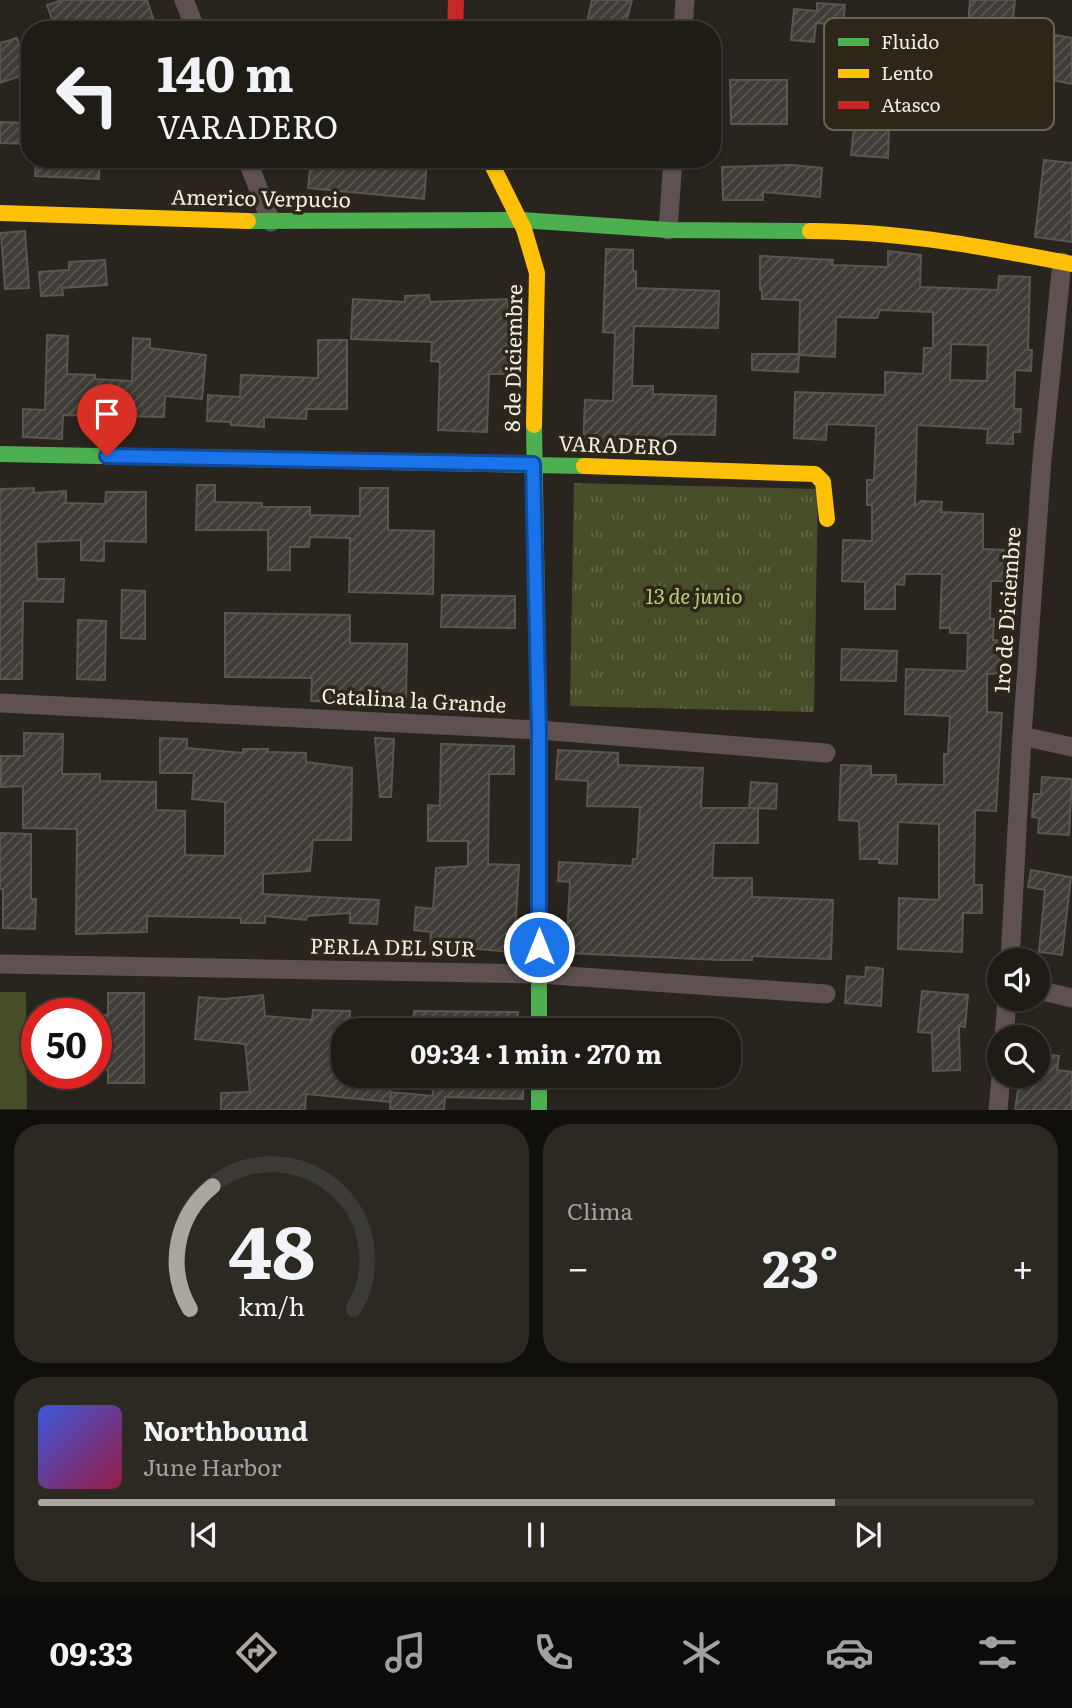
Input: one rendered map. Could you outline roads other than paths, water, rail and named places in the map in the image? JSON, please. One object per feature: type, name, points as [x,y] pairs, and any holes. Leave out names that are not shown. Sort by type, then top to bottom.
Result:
[{"type":"street","points":[[184,0],[192,21]]},
{"type":"street","points":[[455,21],[456,0]]},
{"type":"street","points":[[684,21],[685,0]]},
{"type":"street","points":[[250,168],[271,222]]},
{"type":"street","name":"8 de Diciembre","points":[[494,168],[521,220],[533,250],[537,273],[533,464],[539,730],[539,1018]]},
{"type":"street","points":[[668,230],[672,168]]},
{"type":"street","name":"Americo Verpucio","points":[[0,213],[271,222],[521,220],[668,230],[851,231],[969,244],[1067,263]]},
{"type":"street","name":"1ro de Diciembre","points":[[1011,948],[1022,736],[1042,460],[1067,263]]},
{"type":"street","name":"VARADERO","points":[[0,453],[533,464],[816,474],[823,482],[827,519]]},
{"type":"street","name":"Catalina la Grande","points":[[0,703],[539,730],[826,753]]},
{"type":"street","points":[[1022,736],[1072,747]]},
{"type":"street","name":"PERLA DEL SUR","points":[[0,964],[539,974],[825,994]]},
{"type":"street","points":[[1050,993],[1072,998]]},
{"type":"street","points":[[539,1088],[539,1110]]},
{"type":"street","points":[[998,1110],[1000,1088]]},
{"type":"park label","name":"13 de junio","points":[[694,597]]}]
